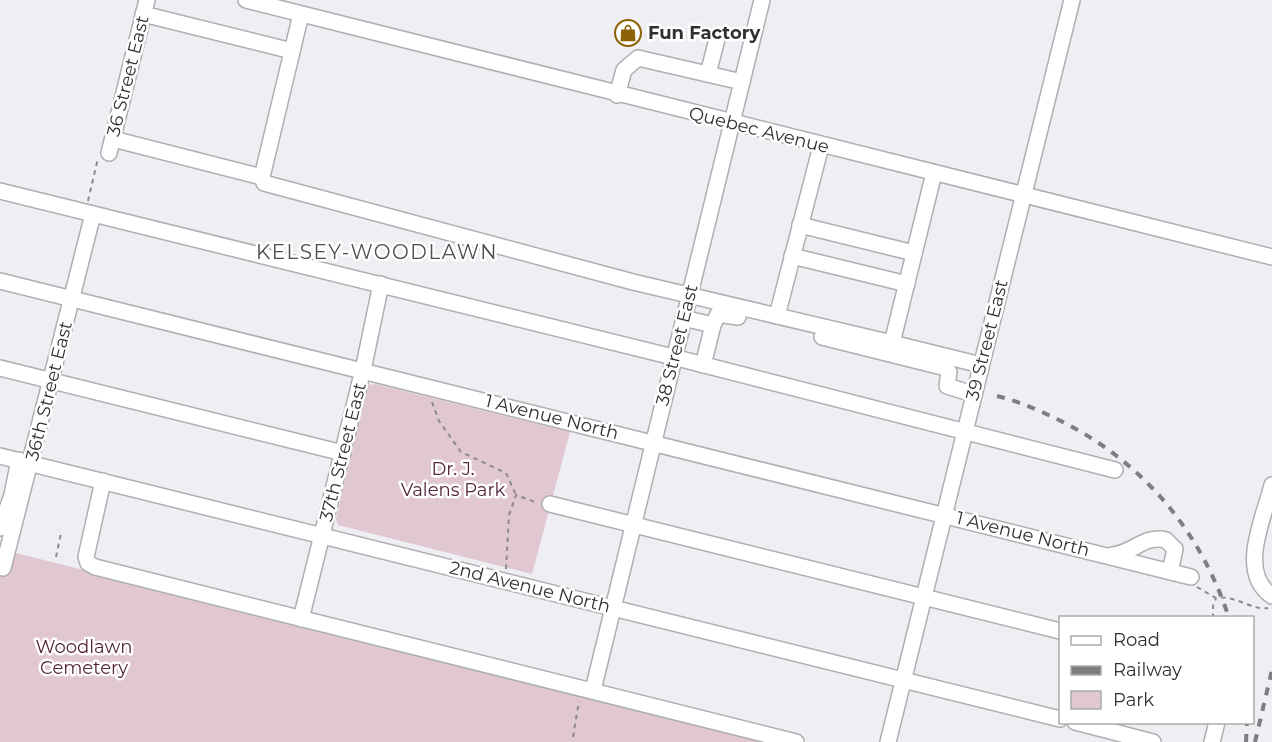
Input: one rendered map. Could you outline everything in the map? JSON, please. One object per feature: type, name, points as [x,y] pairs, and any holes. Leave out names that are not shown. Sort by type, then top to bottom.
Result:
[{"type":"street","name":"Quebec Avenue","points":[[246,0],[617,95],[1272,257]]},
{"type":"street","name":"38 Street East","points":[[588,689],[613,608],[762,0]]},
{"type":"street","name":"39 Street East","points":[[888,742],[1072,0]]},
{"type":"street","points":[[145,7],[292,51]]},
{"type":"street","name":"36 Street East","points":[[111,146],[145,7]]},
{"type":"street","points":[[111,146],[262,177],[301,14]]},
{"type":"street","points":[[708,74],[717,39]]},
{"type":"street","points":[[617,95],[624,70],[638,58],[742,82]]},
{"type":"street","points":[[777,316],[821,146]]},
{"type":"street","points":[[892,343],[934,173]]},
{"type":"street","points":[[264,183],[689,296],[981,365]]},
{"type":"street","points":[[0,191],[673,357],[1115,470]]},
{"type":"street","name":"36th Street East","points":[[2,568],[24,462],[51,381],[93,214]]},
{"type":"street","points":[[800,225],[914,253]]},
{"type":"street","points":[[792,256],[907,284]]},
{"type":"street","name":"1 Avenue North","points":[[0,281],[1191,577]]},
{"type":"street","name":"37th Street East","points":[[302,619],[363,370],[381,284]]},
{"type":"street","points":[[703,365],[716,316],[722,312],[946,368],[949,372],[947,386],[974,394]]},
{"type":"street","points":[[683,318],[713,325]]},
{"type":"street","points":[[0,368],[343,453]]},
{"type":"street","name":"2nd Avenue North","points":[[0,456],[1059,719]]},
{"type":"street","points":[[0,528],[24,462]]},
{"type":"street","points":[[103,481],[86,557],[88,563],[302,619],[796,742]]},
{"type":"street","points":[[1272,485],[1254,558],[1257,581],[1272,598]]},
{"type":"street","points":[[550,504],[1059,631]]},
{"type":"street","name":"1 Avenue North","points":[[1103,554],[1124,553],[1152,538],[1159,538],[1172,543],[1175,549],[1170,572]]},
{"type":"street","points":[[1079,724],[1153,742]]},
{"type":"street","points":[[1212,742],[1217,724]]},
{"type":"path","points":[[93,214],[87,206],[96,159],[111,146]]},
{"type":"path","points":[[430,396],[439,421],[461,452],[506,473],[516,495],[509,515],[506,570]]},
{"type":"path","points":[[516,495],[550,504]]},
{"type":"path","points":[[56,557],[61,533]]},
{"type":"path","points":[[1191,577],[1198,589],[1216,598],[1228,596],[1268,610],[1272,598]]},
{"type":"path","points":[[1213,616],[1216,598]]},
{"type":"path","points":[[573,737],[574,719],[588,689]]},
{"type":"green space","name":"Dr. J. Valens Park","points":[[375,384],[570,432],[532,574],[338,525],[336,519],[366,390],[369,385]]},
{"type":"green space","name":"Woodlawn Cemetery","points":[[0,549],[767,742],[0,742]]},
{"type":"railway","points":[[997,396],[1057,419],[1115,455],[1141,477],[1164,500],[1202,555],[1228,616]]},
{"type":"railway","points":[[1255,742],[1272,670]]},
{"type":"railway","points":[[1246,742],[1247,724]]},
{"type":"place","name":"Fun Factory","points":[[628,33]]},
{"type":"district","name":"KELSEY-WOODLAWN","points":[[377,252]]}]
